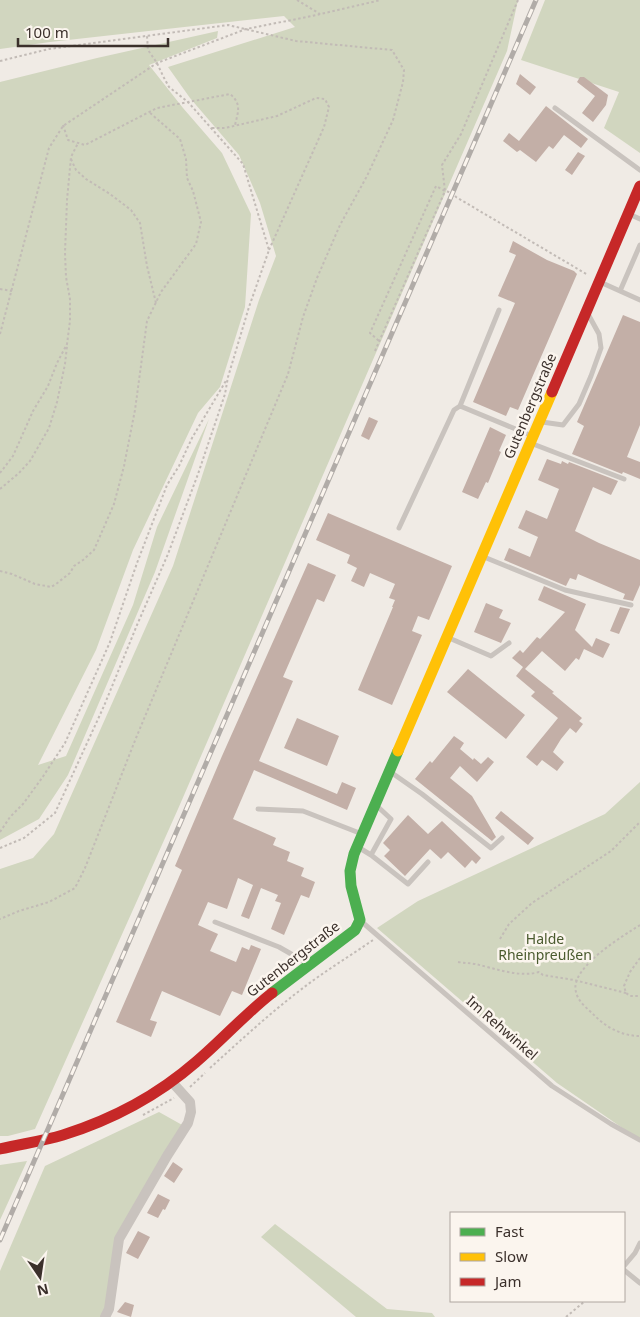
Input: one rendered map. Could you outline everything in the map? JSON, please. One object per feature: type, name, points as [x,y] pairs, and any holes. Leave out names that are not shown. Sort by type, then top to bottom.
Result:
[{"type":"street","name":"Gutenbergstraße","points":[[0,1149],[63,1135],[100,1121],[129,1108],[172,1082],[197,1062],[258,1004],[355,930],[360,920],[350,871],[357,846],[640,186]]},
{"type":"street","points":[[105,1317],[109,1309],[119,1240],[188,1123],[191,1112],[190,1102],[172,1082]]},
{"type":"lane","points":[[555,108],[640,170]]},
{"type":"lane","points":[[628,213],[640,219]]},
{"type":"lane","points":[[620,291],[640,245]]},
{"type":"lane","points":[[599,282],[640,300]]},
{"type":"lane","points":[[399,528],[454,410],[460,406],[499,310]]},
{"type":"lane","points":[[539,422],[563,425],[579,404],[591,376],[600,348],[599,334],[586,312]]},
{"type":"lane","points":[[460,406],[531,440],[624,479]]},
{"type":"lane","points":[[482,556],[565,590],[631,605]]},
{"type":"lane","points":[[447,637],[491,656],[509,644]]},
{"type":"lane","points":[[389,771],[422,794],[491,848],[502,838]]},
{"type":"lane","points":[[371,855],[390,819],[375,804]]},
{"type":"lane","points":[[258,809],[303,811],[362,834]]},
{"type":"lane","points":[[357,846],[408,884],[428,862]]},
{"type":"lane","name":"Im Rehwinkel","points":[[360,920],[552,1086],[611,1124],[640,1140]]},
{"type":"lane","points":[[215,922],[279,947],[309,964]]},
{"type":"lane","points":[[625,1265],[640,1243]]},
{"type":"lane","points":[[625,1271],[640,1283]]},
{"type":"path","points":[[297,0],[320,14]]},
{"type":"path","points":[[0,334],[48,148],[64,125],[157,63],[246,29],[381,0]]},
{"type":"path","points":[[375,351],[445,190],[442,166],[461,134],[518,0]]},
{"type":"path","points":[[0,61],[50,49],[228,25],[296,40],[392,50],[404,70],[404,82],[393,120],[367,176],[340,225],[317,278],[303,317],[288,374],[136,738],[85,868],[75,888],[49,902],[0,919]]},
{"type":"path","points":[[147,36],[148,50],[170,87],[188,102],[242,164],[269,250]]},
{"type":"path","points":[[64,125],[68,140],[85,145],[157,108],[230,94],[236,98],[239,109],[235,126]]},
{"type":"path","points":[[0,848],[24,838],[55,813],[104,706],[168,554],[225,394],[228,377],[249,308],[269,250],[324,127],[329,107],[324,98],[316,98],[276,116],[235,126],[211,128]]},
{"type":"path","points":[[0,571],[35,584],[50,587],[56,584],[94,550],[114,504],[135,410],[147,321],[161,292],[196,244],[201,222],[193,190],[187,178],[186,159],[180,139],[149,112]]},
{"type":"path","points":[[0,489],[30,461],[49,428],[57,402],[65,364],[70,321],[70,299],[66,277],[65,253],[68,176],[71,157],[78,143]]},
{"type":"path","points":[[71,157],[76,170],[131,210],[140,223],[147,266],[156,303]]},
{"type":"path","points":[[379,341],[370,333],[436,186],[453,193],[456,197],[599,282]]},
{"type":"path","points":[[0,289],[12,291]]},
{"type":"path","points":[[0,473],[13,456],[33,411],[48,386],[68,344]]},
{"type":"path","points":[[0,832],[42,778],[65,743],[110,642],[166,486],[228,377]]},
{"type":"path","points":[[500,938],[509,924],[532,903],[611,851],[640,822]]},
{"type":"path","points":[[640,925],[622,936],[588,963],[577,976],[575,991],[582,1004],[599,1020],[614,1030],[631,1036],[640,1036]]},
{"type":"path","points":[[626,993],[624,986],[630,972],[640,958]]},
{"type":"path","points":[[458,962],[473,963],[487,968],[518,973],[530,974],[539,972],[543,975],[577,981],[626,993],[630,996],[640,996]]},
{"type":"path","points":[[566,1317],[584,1302]]},
{"type":"green space","points":[[0,0],[518,0],[507,51],[178,809],[35,1129],[8,1136],[0,1136],[0,869],[33,858],[54,834],[173,566],[259,300],[276,256],[260,203],[239,155],[190,98],[168,67],[295,27],[284,16],[0,49]]},
{"type":"green space","points":[[545,0],[640,0],[640,153],[604,128],[619,92],[521,60]]},
{"type":"green space","points":[[218,31],[217,38],[149,65],[222,153],[251,214],[245,307],[220,387],[198,413],[133,550],[96,650],[38,765],[66,756],[133,605],[157,527],[209,419],[155,572],[68,775],[39,819],[0,840],[0,82]]},
{"type":"green space","name":"Halde Rheinpreußen","points":[[640,782],[640,1140],[557,1083],[377,928],[418,901],[605,814]]},
{"type":"green space","points":[[159,1112],[184,1126],[117,1239],[106,1308],[102,1317],[0,1317],[0,1271],[45,1166]]},
{"type":"green space","points":[[27,1161],[0,1220],[0,1165]]},
{"type":"green space","points":[[275,1224],[387,1309],[432,1313],[435,1317],[356,1317],[261,1237]]},
{"type":"building","points":[[520,74],[536,87],[530,95],[516,84]]},
{"type":"building","points":[[580,77],[584,77],[608,95],[606,105],[593,122],[582,113],[595,96],[577,82]]},
{"type":"building","points":[[546,106],[588,139],[581,148],[564,135],[553,149],[549,146],[536,162],[520,150],[517,152],[503,141],[509,133],[519,141]]},
{"type":"building","points":[[578,152],[585,156],[572,175],[565,170]]},
{"type":"building","points":[[513,241],[577,274],[518,410],[510,407],[506,416],[473,402],[515,303],[498,296],[516,255],[509,252]]},
{"type":"building","points":[[623,315],[640,322],[640,425],[627,457],[640,462],[640,479],[623,472],[622,474],[572,454],[584,426],[577,422]]},
{"type":"building","points":[[369,417],[378,421],[369,440],[361,436]]},
{"type":"building","points":[[490,427],[506,435],[488,483],[486,482],[478,499],[462,492]]},
{"type":"building","points":[[547,459],[561,464],[562,461],[568,464],[569,462],[618,481],[611,495],[593,487],[575,531],[640,560],[640,585],[633,601],[623,599],[625,594],[578,574],[576,580],[570,578],[566,586],[504,560],[509,548],[530,557],[538,537],[518,528],[526,510],[547,519],[559,489],[538,480]]},
{"type":"building","points":[[328,513],[452,566],[429,620],[418,616],[412,631],[422,635],[392,705],[358,690],[393,607],[395,600],[389,598],[395,584],[370,573],[364,587],[351,581],[357,568],[347,563],[350,555],[316,540]]},
{"type":"building","points":[[308,563],[336,575],[324,602],[317,599],[283,677],[293,681],[259,761],[337,794],[342,782],[356,788],[347,810],[254,770],[233,819],[276,838],[273,845],[290,852],[287,861],[304,868],[301,876],[315,882],[309,898],[301,895],[284,935],[271,929],[281,903],[275,901],[278,895],[261,888],[249,919],[241,916],[253,885],[238,878],[227,909],[208,902],[198,925],[218,934],[210,951],[236,962],[242,947],[249,950],[251,945],[261,949],[242,995],[232,991],[220,1016],[162,991],[150,1020],[157,1022],[151,1037],[116,1022],[182,870],[175,866]]},
{"type":"building","points":[[544,586],[586,604],[575,630],[592,647],[596,638],[610,644],[603,658],[584,649],[579,660],[576,658],[565,671],[542,651],[525,669],[582,718],[579,721],[583,724],[576,733],[570,728],[553,752],[564,762],[557,771],[542,760],[537,766],[526,757],[558,718],[531,696],[535,692],[516,676],[523,667],[512,658],[520,650],[523,653],[537,637],[540,639],[565,612],[538,600]]},
{"type":"building","points":[[486,603],[503,610],[499,618],[511,623],[501,643],[474,632]]},
{"type":"building","points":[[620,607],[630,609],[619,634],[610,631]]},
{"type":"building","points":[[468,669],[525,715],[506,739],[447,692]]},
{"type":"building","points":[[297,718],[339,736],[327,766],[284,748]]},
{"type":"building","points":[[454,736],[464,743],[460,749],[473,760],[474,758],[481,764],[488,757],[494,762],[477,782],[460,766],[450,778],[472,796],[496,837],[492,841],[415,779],[430,761],[432,763]]},
{"type":"building","points":[[501,811],[534,838],[528,845],[495,818]]},
{"type":"building","points":[[408,815],[428,834],[442,821],[481,858],[476,864],[472,860],[465,868],[448,852],[441,859],[430,849],[405,876],[384,856],[390,850],[383,843]]},
{"type":"building","points":[[173,1162],[183,1169],[174,1183],[164,1176]]},
{"type":"building","points":[[158,1194],[170,1200],[158,1218],[147,1213]]},
{"type":"building","points":[[138,1231],[150,1237],[138,1259],[126,1253]]},
{"type":"building","points":[[125,1302],[134,1305],[131,1317],[117,1312]]},
{"type":"railway","points":[[0,1240],[536,0]]},
{"type":"traffic: fast","points":[[272,993],[355,930],[360,920],[351,886],[350,871],[354,854],[398,751]]},
{"type":"traffic: slow","points":[[398,751],[552,392]]},
{"type":"traffic: jam","points":[[552,392],[640,186]]},
{"type":"traffic: jam","points":[[0,1149],[48,1139],[81,1129],[116,1114],[150,1096],[206,1054],[272,993]]}]
